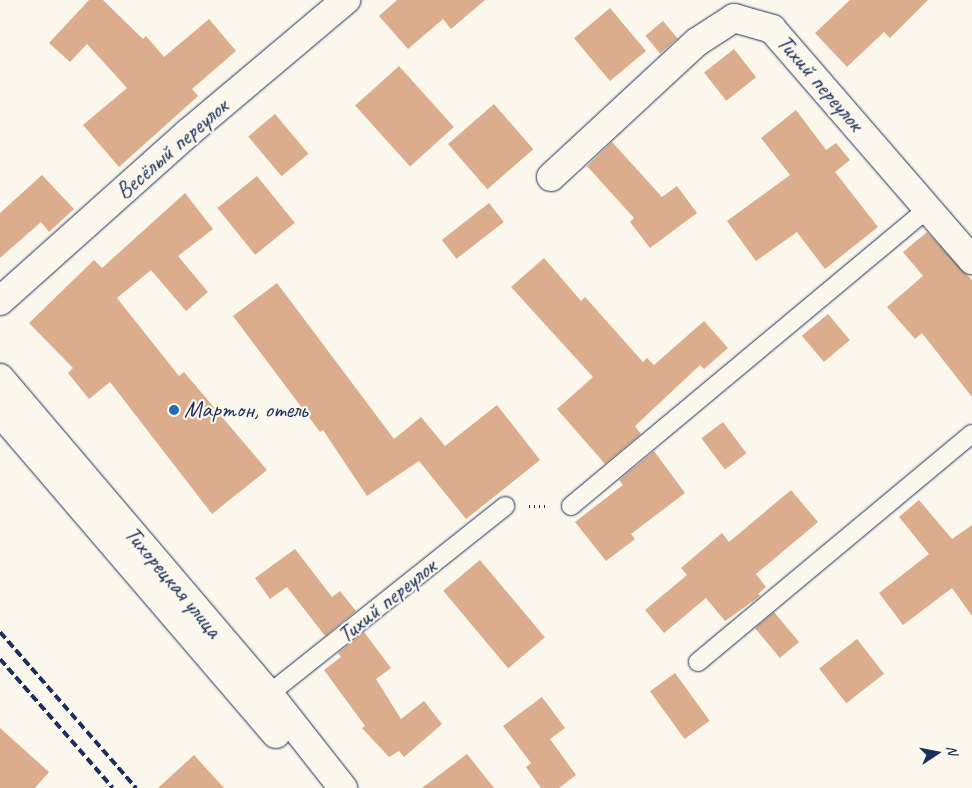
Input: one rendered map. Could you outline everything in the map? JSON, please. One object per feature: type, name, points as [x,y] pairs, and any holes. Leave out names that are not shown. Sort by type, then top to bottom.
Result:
[{"type":"street","name":"Весёлый переулок","points":[[0,301],[188,134],[346,0]]},
{"type":"street","name":"Тихий переулок","points":[[551,177],[697,42],[734,18],[772,29],[929,208],[972,260]]},
{"type":"street","name":"Тихорецкая улица","points":[[0,378],[269,694],[343,788]]},
{"type":"street","name":"Тихорецкая улица","points":[[0,412],[321,788]]},
{"type":"lane","points":[[571,506],[929,208]]},
{"type":"lane","points":[[698,662],[972,434]]},
{"type":"lane","name":"Тихий переулок","points":[[269,694],[505,506]]},
{"type":"path","points":[[505,506],[571,506]]},
{"type":"building","points":[[89,0],[103,0],[143,39],[146,36],[164,57],[209,19],[236,51],[192,89],[198,96],[119,167],[83,125],[127,88],[87,44],[70,62],[49,43]]},
{"type":"building","points":[[397,0],[485,0],[451,29],[443,19],[408,49],[379,16]]},
{"type":"building","points":[[850,0],[928,0],[890,38],[884,32],[847,67],[815,33]]},
{"type":"building","points":[[610,8],[646,51],[610,81],[574,38]]},
{"type":"building","points":[[663,21],[678,39],[660,53],[645,36]]},
{"type":"building","points":[[734,49],[756,77],[726,101],[704,72]]},
{"type":"building","points":[[399,66],[454,127],[410,166],[355,105]]},
{"type":"building","points":[[494,104],[533,149],[487,189],[448,144]]},
{"type":"building","points":[[796,110],[826,150],[836,143],[850,160],[835,172],[878,227],[825,269],[797,232],[756,261],[727,221],[790,175],[761,138]]},
{"type":"building","points":[[275,114],[308,154],[282,176],[248,136]]},
{"type":"building","points":[[612,142],[662,197],[677,186],[697,213],[650,248],[630,222],[634,218],[587,166]]},
{"type":"building","points":[[42,175],[74,209],[49,232],[41,222],[0,258],[0,213]]},
{"type":"building","points":[[257,176],[295,223],[255,255],[217,208]]},
{"type":"building","points":[[185,193],[213,229],[178,256],[208,292],[186,311],[151,270],[117,298],[179,376],[184,372],[267,470],[212,514],[110,382],[89,399],[68,373],[73,368],[29,323],[94,260],[102,268]]},
{"type":"building","points":[[489,203],[504,222],[456,259],[442,240]]},
{"type":"building","points":[[927,232],[972,280],[972,397],[922,333],[915,339],[887,307],[923,276],[903,252]]},
{"type":"building","points":[[544,258],[581,301],[585,297],[643,362],[647,358],[654,365],[704,321],[728,348],[704,369],[700,365],[635,426],[641,434],[605,464],[557,409],[593,377],[511,287]]},
{"type":"building","points":[[277,283],[394,439],[421,417],[445,446],[497,405],[540,460],[466,519],[419,461],[367,496],[323,430],[320,432],[233,316]]},
{"type":"building","points":[[828,314],[850,340],[824,362],[802,336]]},
{"type":"building","points":[[723,422],[746,453],[725,469],[701,438]]},
{"type":"building","points":[[654,451],[685,493],[631,534],[635,539],[606,561],[575,522],[623,485],[619,480]]},
{"type":"building","points":[[791,490],[818,522],[756,574],[766,587],[758,594],[760,596],[725,621],[706,598],[664,633],[645,610],[687,575],[681,568],[722,533],[729,542]]},
{"type":"building","points":[[919,500],[952,539],[972,525],[972,616],[952,588],[903,625],[879,593],[929,554],[899,517]]},
{"type":"building","points":[[295,549],[332,597],[340,591],[356,611],[325,636],[287,587],[270,599],[255,578]]},
{"type":"building","points":[[480,560],[545,637],[508,668],[443,591]]},
{"type":"building","points":[[774,612],[799,642],[780,658],[755,628]]},
{"type":"building","points":[[364,632],[391,668],[376,679],[401,719],[424,701],[442,724],[404,757],[399,751],[389,757],[362,728],[365,726],[324,670],[341,657],[338,653]]},
{"type":"building","points":[[857,639],[884,674],[846,703],[819,669]]},
{"type":"building","points":[[675,673],[710,721],[685,739],[650,691]]},
{"type":"building","points":[[542,697],[565,728],[550,739],[576,775],[559,788],[541,788],[526,767],[531,763],[503,726]]},
{"type":"building","points":[[0,728],[49,772],[35,788],[0,788]]},
{"type":"building","points":[[467,754],[494,788],[422,788]]},
{"type":"building","points":[[194,755],[224,788],[158,788]]},
{"type":"railway","points":[[0,632],[136,788]]},
{"type":"railway","points":[[0,659],[113,788]]},
{"type":"place","name":"Мартон, отель","points":[[174,410]]}]
